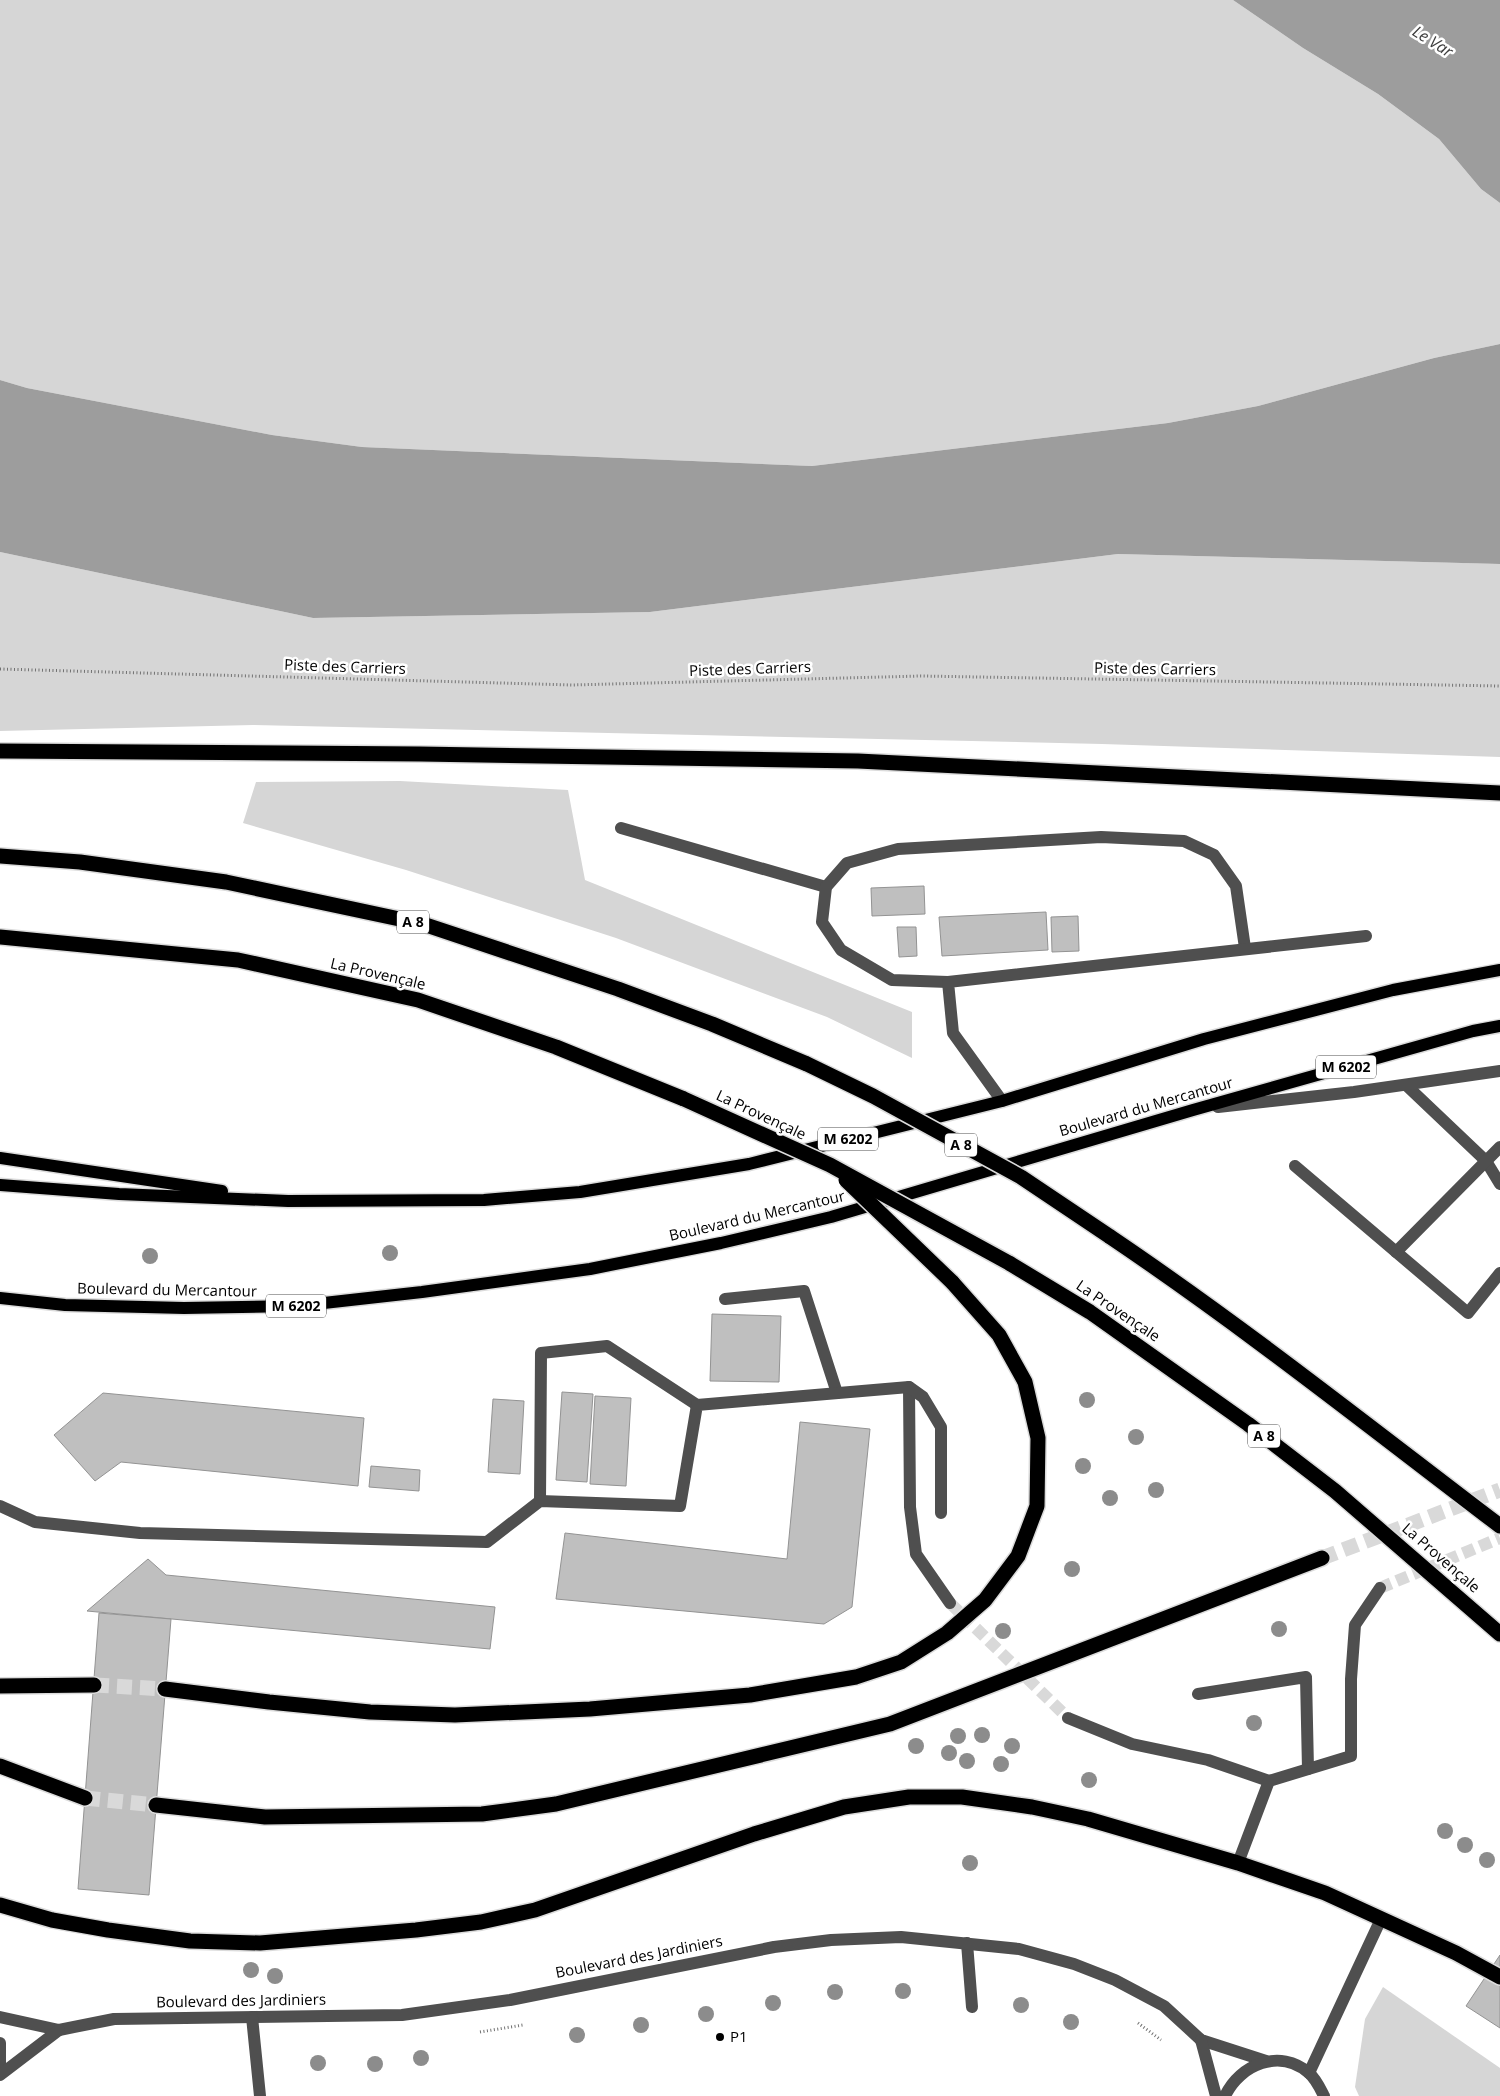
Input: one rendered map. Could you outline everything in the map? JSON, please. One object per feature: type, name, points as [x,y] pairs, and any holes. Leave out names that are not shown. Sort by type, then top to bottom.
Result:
[{"type":"highway","points":[[0,751],[410,754],[858,761],[1500,793]]},
{"type":"highway","name":"A 8","points":[[0,856],[80,862],[226,882],[422,924],[618,989],[712,1024],[807,1064],[872,1096],[1021,1177],[1110,1236],[1295,1370],[1500,1526]]},
{"type":"highway","name":"La Provençale","points":[[0,937],[238,960],[418,1000],[556,1047],[684,1099],[830,1166],[1009,1263],[1090,1312],[1248,1424],[1335,1491],[1500,1634]]},
{"type":"highway","points":[[165,1689],[370,1712],[455,1715],[590,1709],[750,1695],[856,1677],[901,1662],[947,1633],[985,1600],[1018,1556],[1037,1506],[1038,1438],[1025,1382],[999,1335],[952,1282],[830,1166]]},
{"type":"highway","points":[[156,1805],[265,1817],[482,1814],[556,1804],[890,1724],[1322,1558]]},
{"type":"highway","points":[[0,1686],[94,1685]]},
{"type":"highway","points":[[0,1766],[85,1798]]},
{"type":"highway","points":[[0,1905],[52,1920],[190,1941],[260,1943],[416,1930],[482,1922],[535,1910],[754,1834],[844,1807],[909,1797],[962,1797],[1032,1807],[1088,1819],[1238,1863],[1326,1893],[1456,1953],[1500,1977]]},
{"type":"main road","name":"M 6202","points":[[0,1185],[119,1194],[288,1201],[484,1200],[580,1192],[749,1164],[1002,1101],[1204,1039],[1393,990],[1500,970]]},
{"type":"main road","name":"Boulevard du Mercantour","points":[[0,1298],[65,1305],[174,1308],[297,1306],[422,1292],[590,1269],[830,1217],[1193,1110],[1473,1031],[1500,1026]]},
{"type":"main road","name":"M 6202","points":[[0,1158],[288,1201]]},
{"type":"street","points":[[621,828],[826,887]]},
{"type":"street","points":[[1245,948],[1236,886],[1214,854],[1184,841],[1101,837],[898,849],[847,863],[826,887],[822,922],[841,950],[892,980],[948,982],[1366,936]]},
{"type":"street","points":[[948,982],[953,1033],[1002,1101]]},
{"type":"street","points":[[1193,1110],[1406,1085],[1500,1071]]},
{"type":"street","points":[[1406,1085],[1486,1161],[1500,1184]]},
{"type":"street","points":[[1396,1252],[1500,1147]]},
{"type":"street","points":[[1295,1166],[1468,1313],[1500,1273]]},
{"type":"street","points":[[725,1299],[804,1291],[837,1393]]},
{"type":"street","points":[[540,1501],[542,1353],[607,1346],[696,1405],[909,1387],[923,1397],[941,1427],[940,1513]]},
{"type":"street","points":[[909,1387],[910,1507],[916,1554],[950,1603]]},
{"type":"street","points":[[0,1506],[35,1522],[140,1533],[486,1542],[540,1501],[680,1506],[696,1405]]},
{"type":"street","points":[[1068,1718],[1132,1744],[1208,1760],[1269,1781],[1352,1756],[1351,1679],[1355,1625],[1380,1588]]},
{"type":"street","points":[[1198,1694],[1306,1677],[1308,1769]]},
{"type":"street","points":[[1238,1863],[1269,1781]]},
{"type":"street","points":[[1324,2096],[1319,2085],[1309,2073],[1381,1919]]},
{"type":"street","name":"Boulevard des Jardiniers","points":[[0,2017],[60,2030],[114,2020],[402,2015],[510,2000],[774,1947],[831,1940],[901,1937],[1019,1949],[1074,1964],[1115,1980],[1164,2006],[1198,2039],[1266,2061],[1281,2061],[1296,2065],[1309,2073]]},
{"type":"street","points":[[967,1943],[972,2007]]},
{"type":"street","points":[[252,2017],[260,2096]]},
{"type":"street","name":"Boulevard des Jardiniers","points":[[0,2075],[60,2030]]},
{"type":"street","name":"Boulevard des Jardiniers","points":[[1198,2039],[1216,2096]]},
{"type":"street","points":[[0,2043],[0,2064]]},
{"type":"street","points":[[1225,2096],[1230,2086],[1240,2074],[1252,2066],[1266,2061]]},
{"type":"path","name":"Piste des Carriers","points":[[0,669],[572,685],[921,676],[1500,686]]},
{"type":"path","points":[[1134,2020],[1161,2040],[1198,2039]]},
{"type":"path","points":[[479,2032],[527,2025]]},
{"type":"shaded area","points":[[0,0],[1233,0],[1303,48],[1378,94],[1439,139],[1481,189],[1500,203],[1500,344],[1434,358],[1258,406],[1168,423],[812,466],[362,447],[272,435],[27,388],[0,380]]},
{"type":"shaded area","points":[[0,552],[313,618],[650,612],[1118,554],[1500,564],[1500,757],[1102,744],[253,725],[0,731]]},
{"type":"shaded area","points":[[400,781],[568,790],[585,880],[912,1012],[912,1058],[827,1017],[616,938],[406,870],[243,823],[256,782]]},
{"type":"shaded area","points":[[1383,1987],[1500,2068],[1500,2096],[1359,2096],[1355,2087],[1365,2019]]},
{"type":"water","name":"Le Var","points":[[1233,0],[1500,0],[1500,203],[1481,189],[1439,139],[1378,94],[1303,48]]},
{"type":"water","points":[[1500,344],[1500,564],[1118,554],[650,612],[313,618],[0,552],[0,380],[27,388],[272,435],[362,447],[812,466],[1168,423],[1258,406],[1434,358]]},
{"type":"building","points":[[924,886],[925,914],[872,916],[871,888]]},
{"type":"building","points":[[1046,912],[1048,950],[942,956],[939,917]]},
{"type":"building","points":[[1078,916],[1079,951],[1052,952],[1051,917]]},
{"type":"building","points":[[897,927],[916,927],[917,956],[899,957]]},
{"type":"building","points":[[712,1314],[781,1316],[779,1382],[710,1381]]},
{"type":"building","points":[[562,1392],[593,1394],[587,1482],[556,1480]]},
{"type":"building","points":[[103,1393],[364,1418],[358,1486],[121,1462],[95,1481],[54,1435]]},
{"type":"building","points":[[595,1396],[631,1398],[626,1486],[590,1484]]},
{"type":"building","points":[[493,1399],[524,1401],[520,1474],[488,1472]]},
{"type":"building","points":[[800,1422],[870,1429],[852,1607],[824,1624],[556,1599],[565,1533],[787,1559]]},
{"type":"building","points":[[371,1466],[420,1470],[419,1491],[369,1487]]},
{"type":"building","points":[[148,1559],[166,1575],[495,1607],[490,1649],[87,1611]]},
{"type":"building","points":[[99,1613],[171,1619],[149,1895],[78,1889]]},
{"type":"building","points":[[1500,1955],[1500,2028],[1466,2006]]},
{"type":"tunnel","points":[[1322,1558],[1500,1490]]},
{"type":"tunnel","points":[[1380,1588],[1500,1538]]},
{"type":"tunnel","points":[[950,1603],[1068,1718]]},
{"type":"tunnel","points":[[94,1685],[165,1689]]},
{"type":"tunnel","points":[[85,1798],[156,1805]]},
{"type":"place","name":"P1","points":[[720,2037]]}]
